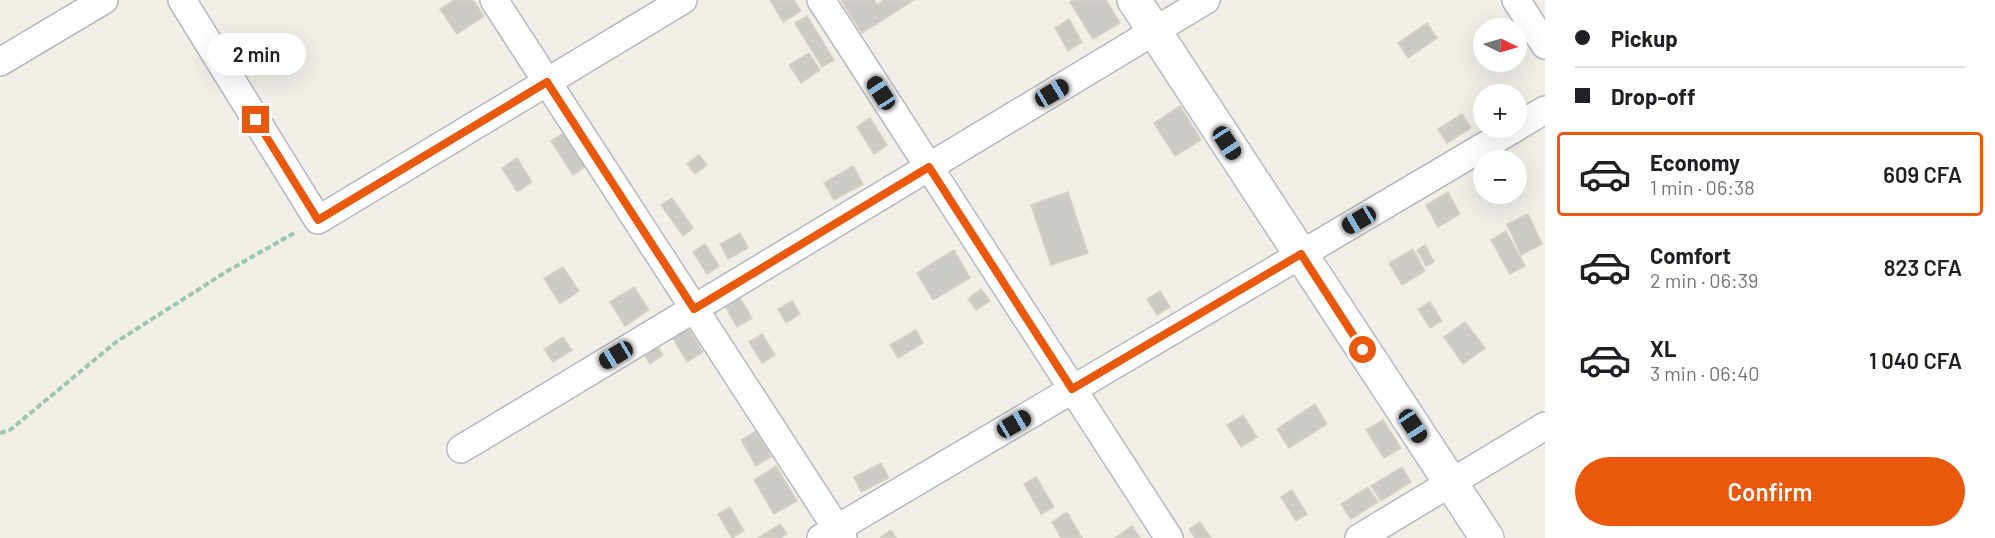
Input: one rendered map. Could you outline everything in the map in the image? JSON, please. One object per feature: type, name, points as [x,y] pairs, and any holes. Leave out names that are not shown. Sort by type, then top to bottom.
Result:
[{"type":"main road","points":[[1134,0],[1487,538]]},
{"type":"street","points":[[0,62],[104,0]]},
{"type":"street","points":[[182,0],[318,220],[683,0]]},
{"type":"street","points":[[494,0],[694,309],[833,535],[1072,389],[1497,138]]},
{"type":"street","points":[[821,0],[1169,538]]},
{"type":"street","points":[[462,449],[1206,0]]},
{"type":"street","points":[[1516,0],[1545,45]]},
{"type":"street","points":[[1527,121],[1545,110]]},
{"type":"street","points":[[1359,538],[1545,426]]},
{"type":"path","points":[[0,433],[10,430],[116,342],[229,270],[318,220]]},
{"type":"building","points":[[454,0],[473,0],[484,16],[457,34],[440,9]]},
{"type":"building","points":[[770,0],[794,0],[801,11],[783,22]]},
{"type":"building","points":[[841,0],[874,0],[877,5],[884,0],[914,0],[862,33]]},
{"type":"building","points":[[1106,0],[1120,23],[1093,39],[1070,2]]},
{"type":"building","points":[[807,16],[834,60],[822,67],[795,23]]},
{"type":"building","points":[[1069,19],[1082,42],[1068,51],[1055,28]]},
{"type":"building","points":[[1427,23],[1437,38],[1408,58],[1398,43]]},
{"type":"building","points":[[809,53],[820,70],[801,83],[789,65]]},
{"type":"building","points":[[1180,106],[1201,140],[1175,156],[1154,123]]},
{"type":"building","points":[[1462,114],[1471,128],[1447,143],[1438,129]]},
{"type":"building","points":[[870,118],[887,145],[874,154],[857,127]]},
{"type":"building","points":[[565,132],[586,166],[573,175],[551,141]]},
{"type":"building","points":[[699,155],[707,165],[695,174],[687,164]]},
{"type":"building","points":[[517,158],[532,182],[517,192],[502,168]]},
{"type":"building","points":[[853,166],[863,184],[834,200],[824,183]]},
{"type":"building","points":[[1068,192],[1088,253],[1051,265],[1031,205]]},
{"type":"building","points":[[1448,192],[1460,214],[1438,227],[1426,205]]},
{"type":"building","points":[[672,198],[693,228],[683,236],[661,205]]},
{"type":"building","points":[[1528,214],[1542,244],[1521,255],[1507,224]]},
{"type":"building","points":[[1506,231],[1525,266],[1510,274],[1491,240]]},
{"type":"building","points":[[740,233],[748,248],[728,259],[720,244]]},
{"type":"building","points":[[705,244],[719,266],[707,274],[693,252]]},
{"type":"building","points":[[1425,245],[1434,262],[1426,266],[1417,250]]},
{"type":"building","points":[[1413,249],[1425,271],[1402,285],[1389,263]]},
{"type":"building","points":[[954,250],[970,278],[933,300],[917,273]]},
{"type":"building","points":[[563,267],[579,291],[560,304],[544,278]]},
{"type":"building","points":[[634,287],[649,310],[625,326],[610,302]]},
{"type":"building","points":[[981,289],[990,301],[976,310],[968,299]]},
{"type":"building","points":[[1160,291],[1170,307],[1157,315],[1147,299]]},
{"type":"building","points":[[739,297],[752,318],[737,327],[725,306]]},
{"type":"building","points":[[792,301],[800,314],[786,323],[778,309]]},
{"type":"building","points":[[1430,302],[1442,321],[1430,328],[1418,309]]},
{"type":"building","points":[[1465,322],[1485,348],[1463,364],[1444,337]]},
{"type":"building","points":[[687,327],[703,352],[687,362],[672,337]]},
{"type":"building","points":[[916,330],[923,343],[898,358],[890,345]]},
{"type":"building","points":[[762,334],[775,355],[762,363],[749,342]]},
{"type":"building","points":[[563,337],[572,350],[553,362],[544,349]]},
{"type":"building","points":[[657,346],[663,355],[650,364],[644,354]]},
{"type":"building","points":[[1315,404],[1327,424],[1289,448],[1277,429]]},
{"type":"building","points":[[1243,415],[1257,437],[1241,447],[1227,425]]},
{"type":"building","points":[[1383,420],[1401,448],[1384,458],[1366,430]]},
{"type":"building","points":[[756,431],[771,457],[756,466],[741,440]]},
{"type":"building","points":[[881,463],[889,478],[861,492],[854,477]]},
{"type":"building","points":[[776,466],[797,501],[774,514],[754,480]]},
{"type":"building","points":[[1402,467],[1411,482],[1381,501],[1371,486]]},
{"type":"building","points":[[1036,477],[1054,507],[1041,514],[1024,484]]},
{"type":"building","points":[[1368,487],[1378,502],[1351,519],[1341,504]]},
{"type":"building","points":[[1292,490],[1307,514],[1296,521],[1281,497]]},
{"type":"building","points":[[730,507],[744,531],[732,538],[718,514]]},
{"type":"building","points":[[1067,512],[1082,538],[1061,538],[1052,522]]},
{"type":"building","points":[[1200,522],[1211,538],[1195,538],[1189,529]]},
{"type":"building","points":[[780,524],[787,534],[780,538],[758,538]]},
{"type":"building","points":[[1132,526],[1140,538],[1115,538]]},
{"type":"building","points":[[891,530],[896,538],[881,538],[881,537]]},
{"type":"route","points":[[256,120],[318,220],[547,82],[694,309],[929,167],[1072,389],[1301,254],[1363,350]]}]
